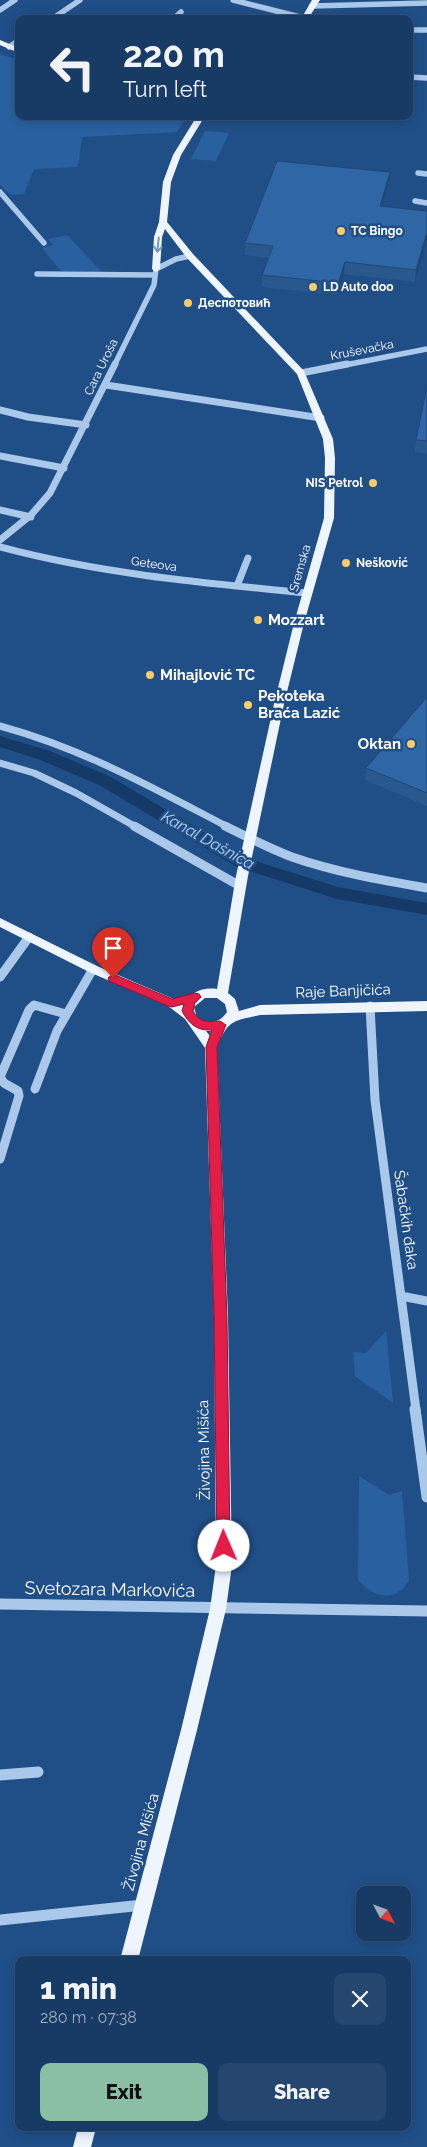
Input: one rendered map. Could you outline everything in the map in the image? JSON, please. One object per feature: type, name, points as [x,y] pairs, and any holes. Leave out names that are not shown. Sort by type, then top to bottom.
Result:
[{"type":"main road","points":[[306,15],[314,3]]},
{"type":"main road","points":[[0,42],[15,49]]},
{"type":"main road","points":[[155,272],[158,237],[164,222],[167,182],[177,155],[199,120]]},
{"type":"main road","name":"Sremska","points":[[164,222],[190,256],[302,373],[328,439],[330,458],[329,518],[307,594],[279,704],[241,881],[224,996]]},
{"type":"main road","points":[[0,922],[93,969],[172,1003],[191,1019],[211,1047]]},
{"type":"main road","points":[[191,1019],[188,1006],[226,974]]},
{"type":"main road","points":[[172,1003],[199,995],[224,996],[260,1010]]},
{"type":"main road","points":[[224,996],[233,1007],[231,1017]]},
{"type":"main road","name":"Raje Banjičića","points":[[260,1010],[427,1006]]},
{"type":"main road","points":[[211,1047],[220,1025],[231,1017],[260,1010]]},
{"type":"main road","points":[[191,1019],[206,1026],[220,1025]]},
{"type":"main road","name":"Živojina Mišića","points":[[130,1956],[189,1730],[218,1609],[224,1565],[221,1339],[211,1047]]},
{"type":"main road","points":[[82,2147],[87,2131]]},
{"type":"street","points":[[0,10],[15,0]]},
{"type":"street","points":[[58,15],[80,0]]},
{"type":"street","points":[[233,0],[292,15]]},
{"type":"street","points":[[314,3],[427,3]]},
{"type":"street","points":[[177,15],[180,12]]},
{"type":"street","points":[[413,30],[427,30]]},
{"type":"street","points":[[9,47],[15,43]]},
{"type":"street","points":[[413,77],[427,78]]},
{"type":"street","points":[[418,173],[427,174]]},
{"type":"street","points":[[0,192],[44,243]]},
{"type":"street","points":[[415,201],[427,203]]},
{"type":"street","points":[[37,274],[155,272],[176,259],[190,256]]},
{"type":"street","name":"Cara Uroša","points":[[0,540],[31,517],[45,502],[86,426],[154,285],[155,272]]},
{"type":"street","name":"Kruševačka","points":[[302,373],[427,349]]},
{"type":"street","points":[[106,385],[321,418]]},
{"type":"street","points":[[0,410],[28,417],[86,426]]},
{"type":"street","points":[[0,456],[64,468]]},
{"type":"street","points":[[0,510],[31,517]]},
{"type":"street","name":"Geteova","points":[[0,547],[30,556],[88,566],[307,594]]},
{"type":"street","points":[[237,586],[248,558]]},
{"type":"street","points":[[0,726],[59,743],[98,759],[187,806],[287,854],[324,866],[380,880],[427,888]]},
{"type":"street","points":[[0,763],[34,773],[76,793],[241,881]]},
{"type":"street","points":[[0,976],[29,936]]},
{"type":"street","points":[[35,1089],[57,1031],[93,969]]},
{"type":"street","points":[[0,1159],[19,1096],[18,1091],[4,1083],[0,1077],[29,1010],[34,1005],[66,1014]]},
{"type":"street","name":"Šabačkih đaka","points":[[370,1006],[376,1100],[427,1497]]},
{"type":"street","points":[[401,1296],[427,1301]]},
{"type":"street","name":"Svetozara Markovića","points":[[0,1604],[427,1611]]},
{"type":"street","points":[[0,1775],[38,1772]]},
{"type":"street","points":[[0,1920],[143,1906]]},
{"type":"shaded area","points":[[0,54],[15,59],[15,120],[184,120],[177,132],[82,137],[78,167],[34,169],[24,194],[11,195],[0,185]]},
{"type":"shaded area","points":[[205,131],[229,133],[216,161],[191,159]]},
{"type":"shaded area","points":[[67,235],[102,272],[61,271],[42,248],[53,245],[48,239]]},
{"type":"shaded area","points":[[386,1331],[393,1403],[355,1376],[353,1352],[366,1353]]},
{"type":"shaded area","points":[[359,1476],[389,1495],[402,1491],[409,1580],[404,1587],[392,1595],[378,1594],[371,1591],[358,1580]]},
{"type":"building","name":"TC Bingo","points":[[277,161],[390,172],[380,206],[427,211],[427,232],[416,270],[345,262],[338,283],[262,275],[273,246],[245,243]]},
{"type":"building","points":[[427,386],[427,441],[416,440]]},
{"type":"building","name":"Oktan","points":[[427,697],[427,793],[366,768]]},
{"type":"waterway","name":"Kanal Dašnica","points":[[0,741],[44,755],[105,781],[243,863],[337,893],[427,909]]},
{"type":"place","name":"TC Bingo","points":[[341,231]]},
{"type":"place","name":"LD Auto doo","points":[[313,287]]},
{"type":"place","name":"Деспотовић","points":[[188,303]]},
{"type":"place","name":"NIS Petrol","points":[[373,483]]},
{"type":"place","name":"Nešković","points":[[346,563]]},
{"type":"place","name":"Mozzart","points":[[258,620]]},
{"type":"place","name":"Mihajlović TC","points":[[150,675]]},
{"type":"place","name":"Pekoteka Braća Lazić","points":[[248,705]]},
{"type":"place","name":"Oktan","points":[[411,744]]},
{"type":"route","points":[[113,978],[172,1003],[195,997],[188,1006],[187,1011],[193,1021],[199,1025],[213,1027],[220,1025],[211,1047],[221,1318],[224,1546]]}]
